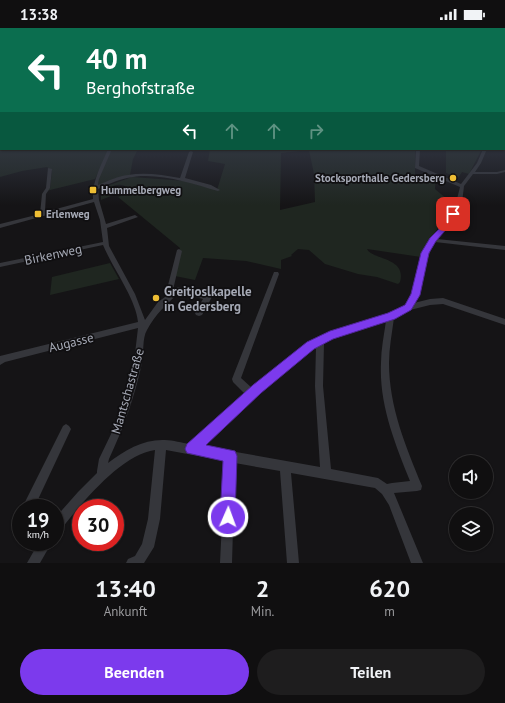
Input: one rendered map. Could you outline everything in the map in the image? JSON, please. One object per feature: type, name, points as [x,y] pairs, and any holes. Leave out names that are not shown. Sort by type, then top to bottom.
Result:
[{"type":"street","name":"Mantschastraße","points":[[104,475],[102,471],[104,460],[116,433],[138,362],[142,327],[132,294],[105,243],[103,216],[96,200],[95,188],[100,168],[107,155]]},
{"type":"street","points":[[182,180],[190,155]]},
{"type":"street","points":[[418,155],[417,167],[462,186]]},
{"type":"street","points":[[408,307],[415,295],[425,253],[453,214],[458,203],[462,186],[479,163],[482,155]]},
{"type":"street","points":[[42,213],[44,194],[48,188],[50,169]]},
{"type":"street","points":[[472,173],[497,173],[505,171]]},
{"type":"street","points":[[95,188],[130,176],[198,182],[218,190]]},
{"type":"street","points":[[0,226],[42,213],[96,200]]},
{"type":"street","points":[[104,227],[135,217]]},
{"type":"street","points":[[433,240],[505,248]]},
{"type":"street","name":"Birkenweg","points":[[0,265],[105,243]]},
{"type":"street","points":[[168,297],[179,251]]},
{"type":"street","points":[[252,394],[236,379],[276,274]]},
{"type":"street","points":[[142,327],[161,304],[178,290],[208,297],[199,313]]},
{"type":"street","points":[[192,449],[300,352],[320,340],[391,316],[408,307],[430,302],[443,301],[505,322]]},
{"type":"street","points":[[386,490],[392,488],[417,486],[392,423],[386,395],[385,352],[391,316]]},
{"type":"street","name":"Augasse","points":[[0,361],[3,359],[142,327]]},
{"type":"street","points":[[320,340],[319,386],[326,474]]},
{"type":"street","points":[[32,499],[66,429]]},
{"type":"street","points":[[64,517],[75,503],[104,475],[139,449],[152,445],[192,449],[378,484],[386,490],[393,502],[417,563]]},
{"type":"street","points":[[132,563],[139,560],[148,547],[154,520],[161,445]]},
{"type":"street","points":[[226,563],[230,456]]},
{"type":"street","points":[[284,466],[293,563]]},
{"type":"street","points":[[33,563],[40,551]]},
{"type":"shaded area","points":[[0,155],[106,155],[95,179],[46,191],[50,188],[52,171],[47,167],[22,171],[0,177]]},
{"type":"shaded area","points":[[108,155],[135,155],[130,175],[98,186],[99,176]]},
{"type":"shaded area","points":[[209,155],[281,155],[280,210],[315,202],[314,174],[310,155],[415,155],[415,176],[424,174],[436,177],[435,189],[454,205],[428,243],[421,257],[367,249],[370,253],[394,263],[401,274],[400,282],[398,284],[377,277],[358,274],[325,264],[309,250],[298,249],[291,255],[292,256],[281,260],[281,269],[246,261],[203,258],[195,280],[175,276],[180,248],[118,197],[125,194],[125,190],[127,188],[121,185],[113,186],[115,189],[111,190],[109,193],[111,196],[101,200],[101,191],[107,186],[132,177],[186,181],[217,190],[225,164],[208,161]]},
{"type":"shaded area","points":[[446,155],[479,155],[469,174],[462,172],[458,178],[446,173]]},
{"type":"shaded area","points":[[110,263],[119,279],[50,295],[52,277]]},
{"type":"place","name":"Stocksporthalle Gedersberg","points":[[453,178]]},
{"type":"place","name":"Hummelbergweg","points":[[93,190]]},
{"type":"place","name":"Erlenweg","points":[[38,214]]},
{"type":"place","name":"Greitjoslkapelle in Gedersberg","points":[[156,298]]},
{"type":"route","points":[[228,517],[230,456],[192,449],[257,389],[300,352],[320,340],[391,316],[408,307],[412,303],[415,295],[425,253],[453,214]]}]
